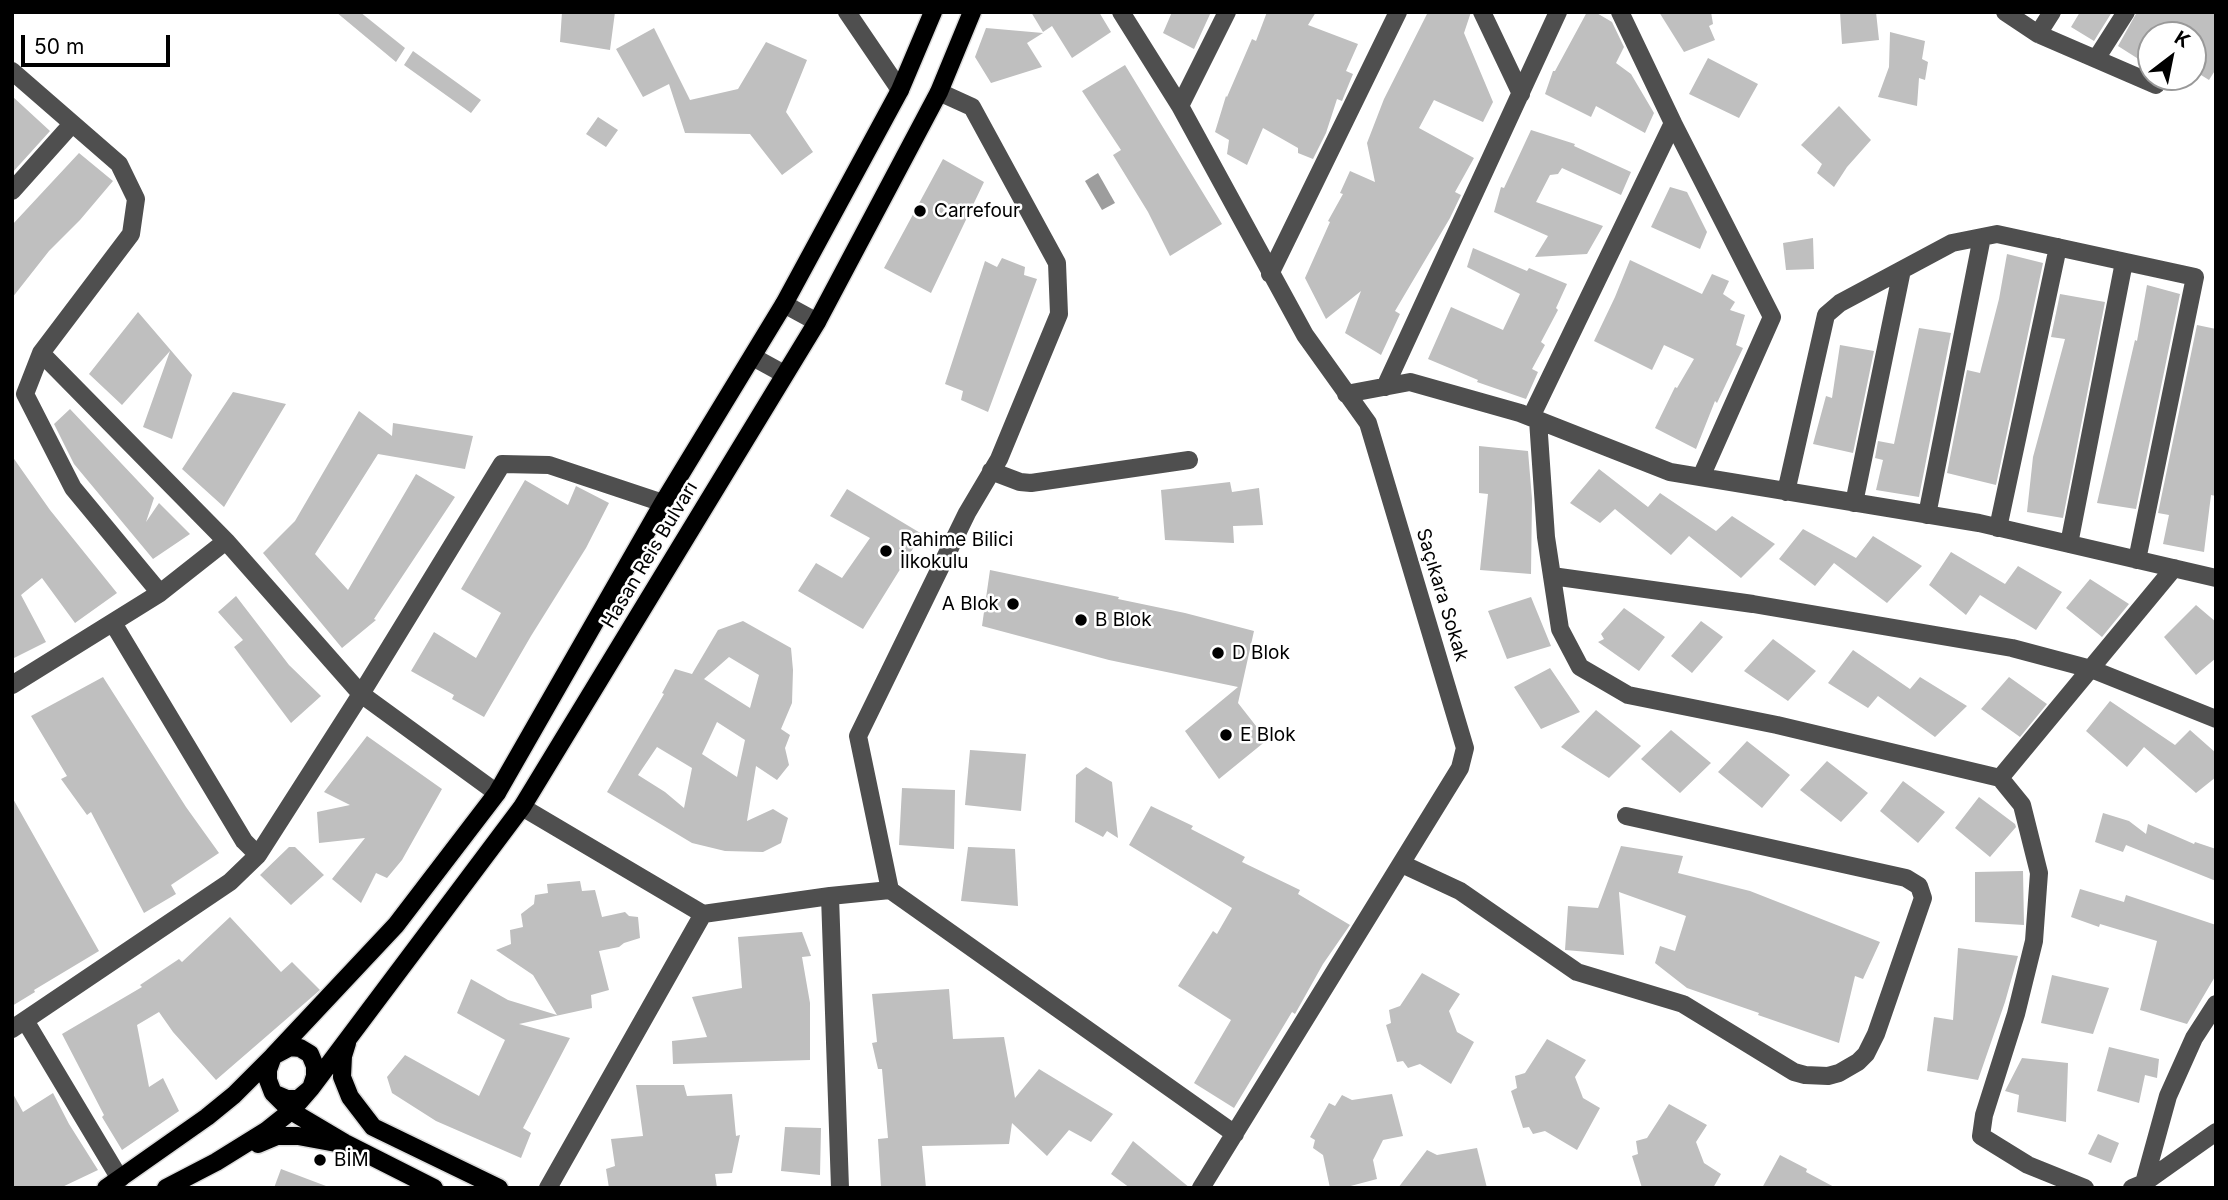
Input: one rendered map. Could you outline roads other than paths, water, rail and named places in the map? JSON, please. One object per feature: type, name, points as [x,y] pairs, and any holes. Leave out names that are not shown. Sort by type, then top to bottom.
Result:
[{"type":"main road","name":"Hasan Reis Bulvarı","points":[[113,1183],[225,1102],[273,1056],[396,925],[498,793],[663,503],[784,304],[900,90],[933,12]]},
{"type":"main road","name":"Hasan Reis Bulvarı","points":[[216,1162],[266,1131],[291,1111],[311,1088],[522,807],[817,322],[939,92],[972,12]]},
{"type":"main road","points":[[350,1035],[343,1056],[342,1077],[350,1097],[373,1127]]},
{"type":"main road","points":[[433,1188],[345,1143],[291,1111],[273,1093],[268,1080],[273,1056],[290,1047],[300,1048],[310,1054],[352,1108],[373,1127],[499,1188]]},
{"type":"main road","points":[[273,1093],[287,1099],[298,1099],[311,1088],[315,1066],[310,1054]]},
{"type":"main road","points":[[166,1188],[216,1162],[277,1136],[298,1136],[345,1143]]},
{"type":"street","points":[[847,12],[900,90]]},
{"type":"street","name":"Saçıkara Sokak","points":[[1121,12],[1180,106],[1305,335],[1368,423],[1465,748],[1460,768],[1201,1188]]},
{"type":"street","points":[[1180,106],[1227,12]]},
{"type":"street","points":[[1270,274],[1398,12]]},
{"type":"street","points":[[1482,12],[1521,94]]},
{"type":"street","points":[[1385,387],[1558,12]]},
{"type":"street","points":[[1620,12],[1772,317],[1701,477]]},
{"type":"street","points":[[2005,12],[2038,34],[2137,77]]},
{"type":"street","points":[[2038,34],[2052,12]]},
{"type":"street","points":[[2096,59],[2126,12]]},
{"type":"street","points":[[12,71],[119,164],[136,199],[131,234],[41,353],[24,394],[73,488],[160,593]]},
{"type":"street","points":[[890,890],[858,736],[967,513],[999,458],[1059,314],[1057,263],[972,107],[939,92]]},
{"type":"street","points":[[1673,122],[1535,419],[1546,537],[1560,629],[1580,667],[1628,695],[1776,724],[2000,778],[2022,805],[2039,873],[2034,941],[2016,1014],[1987,1104],[1981,1136],[2028,1165],[2085,1188]]},
{"type":"street","points":[[12,191],[72,124]]},
{"type":"street","points":[[1786,492],[1826,315],[1840,303],[1952,243],[1997,234],[2195,277],[2137,560]]},
{"type":"street","points":[[1927,515],[1982,237]]},
{"type":"street","points":[[1998,527],[2057,247]]},
{"type":"street","points":[[2069,544],[2124,262]]},
{"type":"street","points":[[1854,503],[1902,270]]},
{"type":"street","points":[[784,304],[817,322]]},
{"type":"street","points":[[41,353],[226,541],[361,694],[498,793]]},
{"type":"street","points":[[753,358],[784,374]]},
{"type":"street","points":[[1346,394],[1410,382],[1535,419],[1670,471],[1998,527],[2216,578]]},
{"type":"street","points":[[991,471],[1020,482],[1031,483],[1189,460]]},
{"type":"street","points":[[113,1183],[19,1025],[230,882],[258,855],[361,694],[502,464],[549,465],[663,503]]},
{"type":"street","points":[[12,685],[160,593],[226,541]]},
{"type":"street","points":[[2000,778],[2174,568]]},
{"type":"street","points":[[1552,576],[1753,604],[2012,648],[2091,668],[2216,719]]},
{"type":"street","points":[[113,623],[244,841],[258,855]]},
{"type":"street","points":[[522,807],[703,914],[890,890],[1235,1134]]},
{"type":"street","points":[[1402,864],[1460,891],[1577,972],[1684,1004],[1794,1072],[1805,1076],[1828,1076],[1858,1062],[1866,1054],[1876,1034],[1923,898],[1919,886],[1906,878],[1626,816]]},
{"type":"street","points":[[830,896],[840,1188]]},
{"type":"street","points":[[548,1188],[703,914]]},
{"type":"street","points":[[2138,1185],[2168,1096],[2194,1038],[2216,1004]]},
{"type":"street","points":[[2138,1185],[2216,1132]]},
{"type":"place","name":"Carrefour","points":[[920,211]]},
{"type":"place","name":"Rahime Bilici İlkokulu","points":[[886,551]]},
{"type":"place","name":"A Blok","points":[[1013,604]]},
{"type":"place","name":"B Blok","points":[[1081,620]]},
{"type":"place","name":"D Blok","points":[[1218,653]]},
{"type":"place","name":"E Blok","points":[[1226,735]]},
{"type":"place","name":"BİM","points":[[320,1160]]}]
